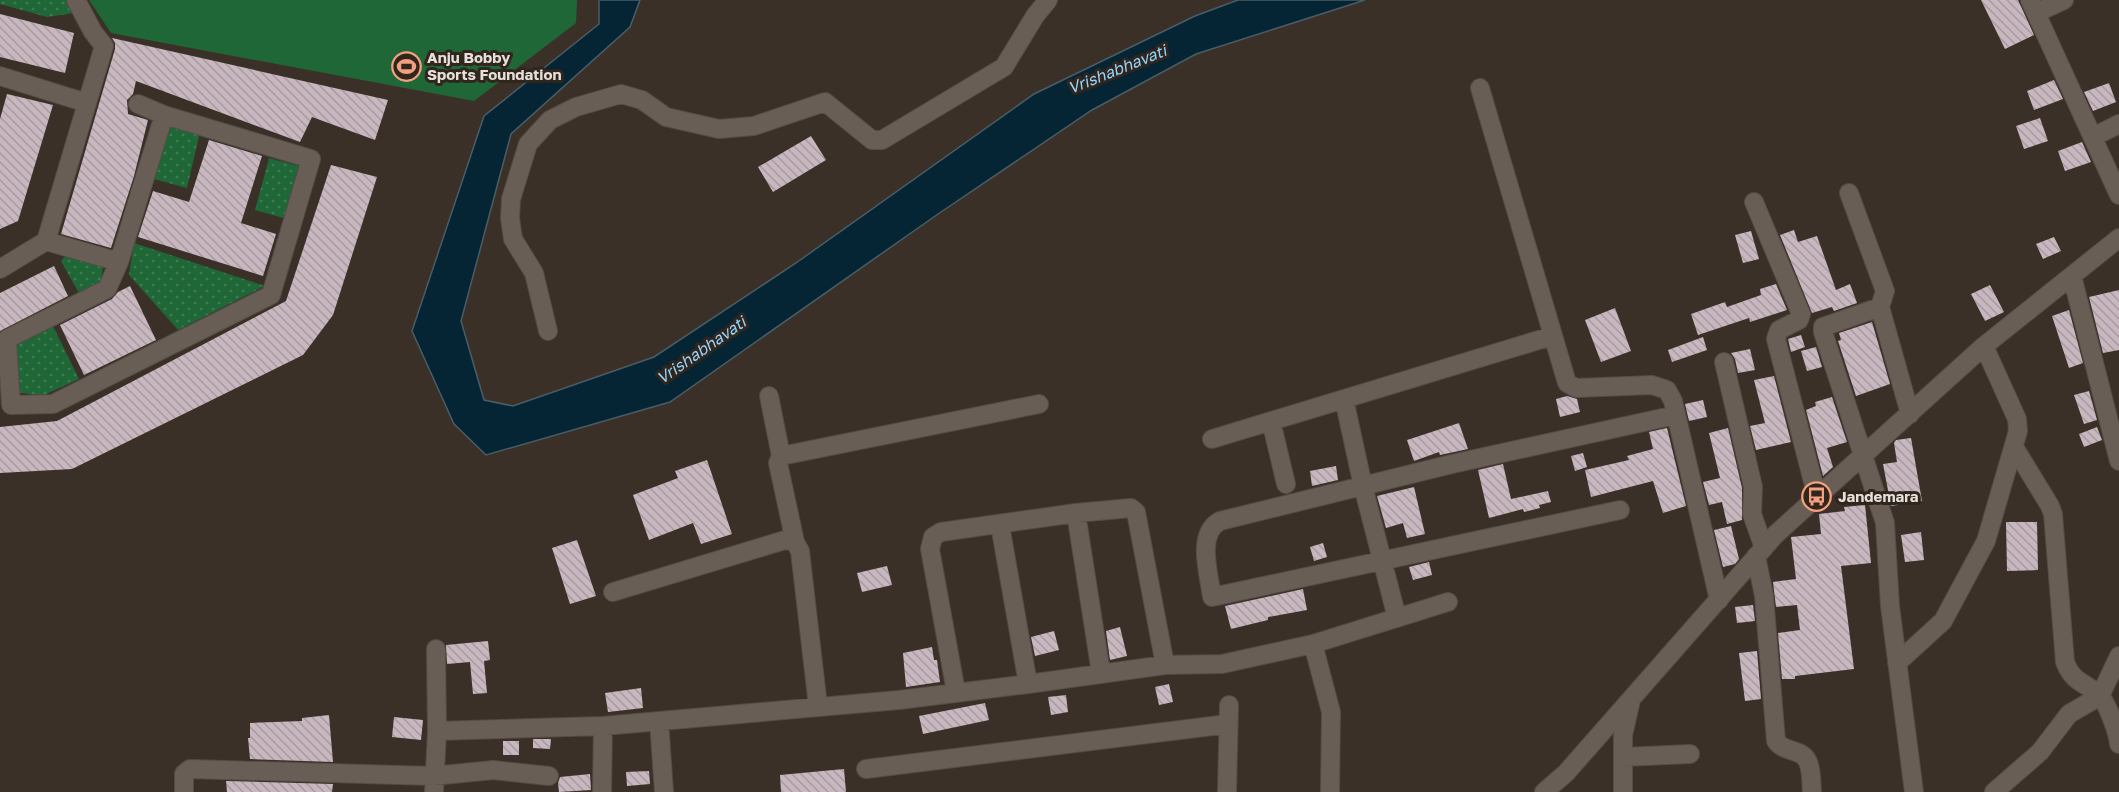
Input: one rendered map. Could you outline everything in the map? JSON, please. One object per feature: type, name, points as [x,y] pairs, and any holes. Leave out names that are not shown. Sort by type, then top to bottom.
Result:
[{"type":"street","points":[[0,269],[46,241],[104,46],[83,16],[76,0]]},
{"type":"street","points":[[548,331],[534,273],[513,239],[510,218],[511,199],[528,144],[550,120],[576,107],[621,94],[642,100],[666,117],[719,129],[754,126],[825,102],[872,140],[882,140],[1004,67],[1032,20],[1048,0]]},
{"type":"street","points":[[2064,0],[2033,7],[2119,195]]},
{"type":"street","points":[[1,80],[87,103]]},
{"type":"street","points":[[1480,88],[1564,378],[1567,383],[1576,388],[1652,385],[1667,390],[1676,415],[1719,600]]},
{"type":"street","points":[[138,104],[311,159],[271,295],[53,404],[10,405],[7,339],[107,289],[119,262],[164,114]]},
{"type":"street","points":[[2093,137],[2119,124]]},
{"type":"street","points":[[1850,193],[1885,291],[1880,307],[1910,414]]},
{"type":"street","points":[[1754,202],[1801,314],[1799,320],[1779,330],[1776,339],[1817,497]]},
{"type":"street","points":[[1544,792],[1566,773],[1760,552],[1817,497],[1984,346],[2119,238]]},
{"type":"street","points":[[46,241],[119,262]]},
{"type":"street","points":[[2072,276],[2119,461]]},
{"type":"street","points":[[1880,307],[1822,329],[1885,523],[1890,606],[1914,792]]},
{"type":"street","points":[[1212,439],[1552,336]]},
{"type":"street","points":[[1897,663],[1939,626],[1946,616],[1989,535],[2014,447],[2018,431],[2017,419],[1984,346]]},
{"type":"street","points":[[1724,362],[1753,487],[1752,514],[1760,552],[1776,741],[1782,747],[1799,753],[1808,760],[1812,792]]},
{"type":"street","points":[[769,396],[782,456],[778,464],[795,542],[800,551],[818,706]]},
{"type":"street","points":[[1344,399],[1363,486],[1397,618]]},
{"type":"street","points":[[782,456],[1039,404]]},
{"type":"street","points":[[1620,510],[1212,597],[1207,534],[1213,525],[1220,521],[1452,464],[1676,415]]},
{"type":"street","points":[[1271,421],[1286,484]]},
{"type":"street","points":[[2014,447],[2053,514],[2065,662],[2075,680],[2100,696],[2116,730],[2119,744]]},
{"type":"street","points":[[956,692],[930,543],[933,537],[941,532],[1076,513],[1131,508],[1136,512],[1166,665]]},
{"type":"street","points":[[1076,513],[1101,673]]},
{"type":"street","points":[[1000,525],[1028,684]]},
{"type":"street","points":[[613,592],[785,540],[795,542]]},
{"type":"street","points":[[437,730],[603,726],[899,699],[1166,665],[1222,664],[1313,644],[1448,602]]},
{"type":"street","points":[[1313,644],[1330,712],[1330,792]]},
{"type":"street","points":[[434,784],[437,730],[436,650]]},
{"type":"street","points":[[1994,792],[2040,752],[2068,714],[2100,696],[2119,656]]},
{"type":"street","points":[[1623,792],[1623,735],[1632,699]]},
{"type":"street","points":[[1227,792],[1229,705]]},
{"type":"street","points":[[659,720],[664,792]]},
{"type":"street","points":[[866,769],[1228,724]]},
{"type":"street","points":[[603,726],[603,792]]},
{"type":"street","points":[[1623,757],[1690,754]]},
{"type":"street","points":[[184,792],[184,774],[190,769],[434,784],[493,770],[549,776]]},
{"type":"green space","points":[[0,0],[67,0],[74,13],[47,17],[0,4]]},
{"type":"green space","name":"Anju Bobby Sports Foundation","points":[[89,0],[577,0],[576,23],[474,101],[111,33]]},
{"type":"green space","points":[[168,124],[200,132],[187,188],[154,179]]},
{"type":"green space","points":[[269,158],[302,167],[287,219],[255,210]]},
{"type":"green space","points":[[134,243],[265,286],[178,330],[129,275]]},
{"type":"green space","points":[[66,255],[103,267],[101,283],[80,295],[61,261]]},
{"type":"green space","points":[[53,326],[79,379],[42,396],[17,392],[14,344]]},
{"type":"water","name":"Vrishabhavati","points":[[599,0],[640,0],[630,27],[511,134],[461,321],[484,400],[513,406],[654,357],[796,263],[1034,94],[1195,16],[1238,0],[1365,0],[1196,54],[1092,110],[938,214],[670,402],[486,455],[454,424],[412,331],[484,116],[599,24]]},
{"type":"building","points":[[1981,0],[2018,0],[2034,35],[2005,49]]},
{"type":"building","points":[[0,14],[74,33],[65,73],[0,57]]},
{"type":"building","points":[[112,38],[388,100],[375,140],[312,117],[300,142],[136,81],[133,94],[127,100],[128,114],[148,120],[134,176],[111,248],[61,234],[115,49]]},
{"type":"building","points":[[2054,80],[2063,99],[2034,110],[2027,91]]},
{"type":"building","points":[[2109,83],[2116,102],[2093,111],[2084,92]]},
{"type":"building","points":[[7,94],[53,105],[18,221],[0,229],[0,119]]},
{"type":"building","points":[[2040,118],[2048,141],[2024,149],[2016,126]]},
{"type":"building","points":[[811,136],[826,160],[773,192],[758,167]]},
{"type":"building","points":[[209,140],[262,156],[241,223],[276,234],[263,276],[138,237],[153,191],[189,202]]},
{"type":"building","points":[[2082,142],[2091,162],[2065,171],[2058,151]]},
{"type":"building","points":[[331,165],[377,177],[333,315],[303,355],[72,469],[0,473],[0,427],[57,421],[286,301]]},
{"type":"building","points":[[1794,230],[1798,242],[1817,236],[1836,290],[1850,284],[1857,303],[1834,311],[1832,307],[1812,313],[1780,235]]},
{"type":"building","points":[[1751,231],[1759,259],[1743,263],[1735,235]]},
{"type":"building","points":[[2054,237],[2061,251],[2043,259],[2036,244]]},
{"type":"building","points":[[54,266],[68,296],[0,331],[0,293]]},
{"type":"building","points":[[1776,284],[1787,310],[1750,322],[1749,318],[1698,335],[1691,314],[1725,302],[1727,307],[1761,295],[1760,289]]},
{"type":"building","points":[[1990,285],[2004,312],[1985,321],[1971,294]]},
{"type":"building","points":[[130,286],[156,340],[84,375],[60,325],[112,299],[118,292]]},
{"type":"building","points":[[2119,290],[2119,350],[2103,353],[2089,297]]},
{"type":"building","points":[[1615,308],[1631,351],[1601,362],[1585,320]]},
{"type":"building","points":[[2069,310],[2083,363],[2069,368],[2052,316]]},
{"type":"building","points":[[1872,322],[1890,384],[1856,396],[1838,341],[1841,340],[1839,333]]},
{"type":"building","points":[[1801,335],[1805,347],[1791,352],[1788,339]]},
{"type":"building","points":[[1703,337],[1707,350],[1672,362],[1668,350]]},
{"type":"building","points":[[1816,347],[1822,367],[1807,371],[1801,351]]},
{"type":"building","points":[[1750,349],[1755,370],[1738,373],[1731,353]]},
{"type":"building","points":[[1774,376],[1791,442],[1756,450],[1750,426],[1765,423],[1754,380]]},
{"type":"building","points":[[2089,391],[2097,420],[2084,424],[2074,395]]},
{"type":"building","points":[[1567,396],[1577,399],[1580,412],[1560,417],[1556,399]]},
{"type":"building","points":[[1832,397],[1847,442],[1827,448],[1833,467],[1823,476],[1806,410],[1816,406],[1815,402]]},
{"type":"building","points":[[1703,400],[1707,417],[1689,421],[1685,404]]},
{"type":"building","points":[[1459,423],[1468,449],[1440,455],[1439,452],[1414,461],[1407,440]]},
{"type":"building","points":[[2097,427],[2102,440],[2084,447],[2079,434]]},
{"type":"building","points":[[1667,428],[1686,506],[1663,513],[1653,481],[1591,497],[1585,470],[1629,460],[1627,456],[1653,449],[1649,432]]},
{"type":"building","points":[[1728,428],[1742,488],[1742,520],[1727,524],[1722,502],[1709,505],[1703,482],[1720,478],[1709,433]]},
{"type":"building","points":[[1911,438],[1922,501],[1891,506],[1883,464],[1897,462],[1894,443],[1896,440]]},
{"type":"building","points":[[1583,453],[1587,467],[1575,471],[1571,456]]},
{"type":"building","points":[[707,460],[732,534],[701,544],[693,523],[649,540],[633,495],[678,478],[675,471]]},
{"type":"building","points":[[1503,464],[1511,499],[1548,491],[1551,502],[1539,505],[1540,508],[1524,512],[1523,509],[1489,518],[1478,470]]},
{"type":"building","points":[[1336,466],[1338,480],[1312,486],[1310,471]]},
{"type":"building","points":[[1414,487],[1425,534],[1407,538],[1403,523],[1386,528],[1377,496]]},
{"type":"building","points":[[1865,505],[1871,563],[1841,566],[1854,669],[1782,679],[1778,633],[1800,630],[1797,605],[1776,607],[1773,582],[1796,579],[1791,537],[1821,534],[1819,514],[1845,511],[1844,507]]},
{"type":"building","points":[[2006,522],[2037,522],[2038,570],[2007,571]]},
{"type":"building","points":[[1731,526],[1739,559],[1735,564],[1723,567],[1714,530]]},
{"type":"building","points":[[1921,532],[1924,560],[1905,562],[1901,535]]},
{"type":"building","points":[[577,540],[596,596],[570,604],[552,548]]},
{"type":"building","points":[[1323,543],[1327,557],[1314,561],[1310,547]]},
{"type":"building","points":[[1429,562],[1432,575],[1413,580],[1409,567]]},
{"type":"building","points":[[887,566],[892,585],[862,592],[857,573]]},
{"type":"building","points":[[1303,589],[1307,610],[1268,617],[1268,620],[1231,629],[1225,606]]},
{"type":"building","points":[[1753,605],[1755,621],[1737,623],[1735,607]]},
{"type":"building","points":[[1120,627],[1127,656],[1110,660],[1106,631]]},
{"type":"building","points":[[1054,631],[1059,650],[1035,656],[1031,637]]},
{"type":"building","points":[[488,641],[490,660],[484,661],[487,693],[473,694],[470,662],[447,664],[446,645]]},
{"type":"building","points":[[932,647],[934,660],[937,660],[940,682],[906,687],[903,653]]},
{"type":"building","points":[[1757,651],[1761,699],[1745,701],[1739,653]]},
{"type":"building","points":[[1169,684],[1173,702],[1159,705],[1155,687]]},
{"type":"building","points":[[641,688],[643,708],[608,712],[605,693]]},
{"type":"building","points":[[1066,695],[1068,712],[1051,715],[1048,697]]},
{"type":"building","points":[[985,703],[989,720],[923,734],[919,716]]},
{"type":"building","points":[[329,715],[333,762],[250,759],[248,738],[250,738],[250,723],[302,721],[302,718]]},
{"type":"building","points":[[394,717],[423,720],[421,740],[392,737]]},
{"type":"building","points":[[533,739],[551,739],[550,749],[533,748]]},
{"type":"building","points":[[503,741],[519,741],[519,755],[503,755]]},
{"type":"building","points":[[844,769],[846,792],[781,792],[780,775]]},
{"type":"building","points":[[649,771],[650,784],[627,786],[626,772]]},
{"type":"building","points":[[590,774],[591,790],[559,792],[560,777]]},
{"type":"building","points":[[226,781],[333,784],[332,792],[227,792]]},
{"type":"place","name":"Anju Bobby Sports Foundation","points":[[406,67]]},
{"type":"place","name":"Jandemara","points":[[1817,497]]}]
